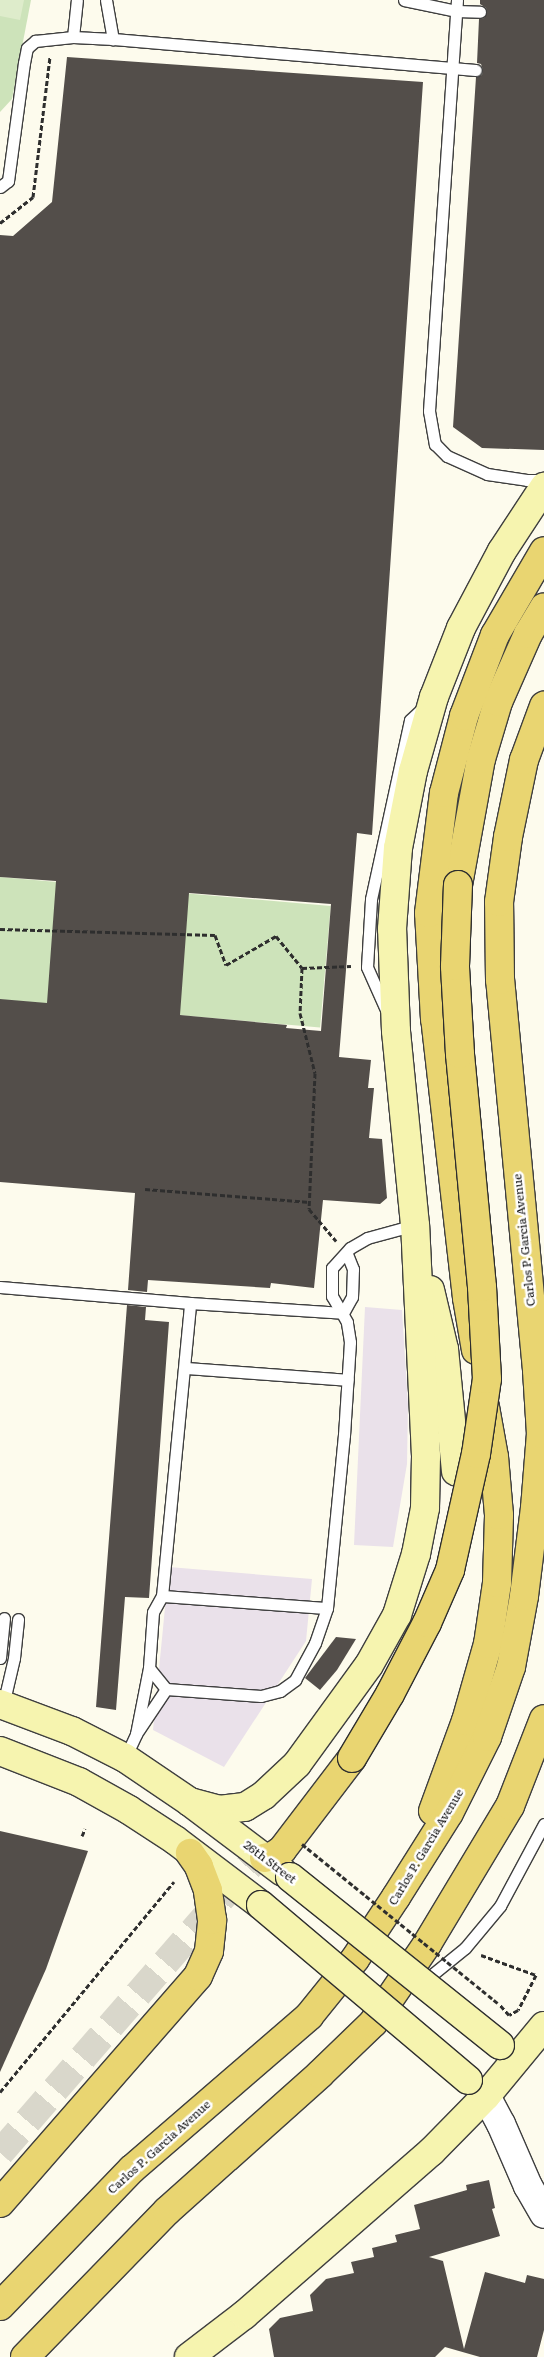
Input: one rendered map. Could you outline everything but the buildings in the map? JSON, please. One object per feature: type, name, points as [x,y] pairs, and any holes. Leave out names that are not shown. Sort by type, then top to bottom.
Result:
[{"type":"main road","points":[[190,1802],[219,1810],[245,1807],[264,1795],[296,1764],[369,1665],[397,1615],[416,1554],[425,1508],[426,1456],[415,1225],[396,1030],[392,930],[398,848],[413,771],[434,697],[461,628],[502,551],[544,487]]},
{"type":"main road","points":[[396,1897],[434,1808],[466,1721],[488,1644],[497,1583],[499,1515],[494,1457],[467,1298],[431,973],[429,913],[435,852],[444,793],[464,716],[495,635],[544,551]]},
{"type":"main road","points":[[264,1858],[273,1856],[282,1850],[352,1758],[390,1694],[427,1623],[450,1570],[476,1454],[487,1379],[482,1287],[460,1054],[455,966],[458,885],[481,759],[498,702],[528,634],[544,607]]},
{"type":"main road","name":"Carlos P. Garcia Avenue","points":[[0,2306],[132,2169],[309,2016],[355,1960],[449,1813],[487,1737],[511,1667],[524,1596],[535,1508],[540,1425],[500,980],[499,902],[508,837],[524,760],[544,706]]},
{"type":"main road","points":[[415,1225],[444,1349],[456,1471]]},
{"type":"main road","name":"26th Street","points":[[2,1705],[72,1731],[130,1746],[190,1802],[290,1877],[508,2052]]},
{"type":"main road","points":[[25,2357],[167,2211],[320,2074],[373,2023],[427,1944],[510,1806],[544,1719]]},
{"type":"main road","points":[[0,1751],[79,1782],[129,1810],[190,1853],[261,1905],[477,2088]]},
{"type":"main road","points":[[0,2203],[198,1976],[209,1951],[211,1905],[203,1877],[190,1853]]},
{"type":"main road","points":[[190,2357],[244,2315],[431,2152],[477,2088],[508,2052],[544,2026]]},
{"type":"street","points":[[477,2088],[501,2124],[528,2186],[544,2214]]},
{"type":"lane","points":[[73,36],[77,0]]},
{"type":"lane","points":[[106,0],[113,39]]},
{"type":"lane","points":[[404,0],[457,6],[480,12]]},
{"type":"lane","points":[[457,6],[429,411],[435,444],[447,456],[487,474],[527,480],[544,480]]},
{"type":"lane","points":[[0,187],[8,181],[27,48],[35,41],[73,36],[476,70]]},
{"type":"lane","points":[[396,1030],[367,967],[371,899],[410,720],[434,697]]},
{"type":"lane","points":[[149,1668],[166,1689],[261,1696],[280,1691],[295,1680],[315,1643],[327,1608],[339,1490],[350,1342],[347,1322],[332,1296],[332,1268],[347,1254],[350,1248],[367,1238],[415,1225]]},
{"type":"lane","points":[[343,1313],[352,1297],[352,1269],[347,1254]]},
{"type":"lane","points":[[0,1287],[190,1303],[343,1313]]},
{"type":"lane","points":[[130,1746],[149,1668],[153,1612],[162,1596],[190,1303]]},
{"type":"lane","points":[[185,1368],[348,1380]]},
{"type":"lane","points":[[162,1596],[327,1608]]},
{"type":"lane","points":[[0,1658],[4,1618]]},
{"type":"lane","points":[[2,1705],[14,1658],[18,1619]]},
{"type":"lane","points":[[130,1746],[166,1689]]},
{"type":"lane","points":[[373,2023],[465,1948],[500,1906],[544,1824]]},
{"type":"path","points":[[0,223],[33,197],[52,38]]},
{"type":"path","points":[[0,928],[214,935],[226,965],[276,936],[302,968],[300,1013],[315,1073],[309,1209],[347,1254]]},
{"type":"path","points":[[302,968],[342,965],[367,967]]},
{"type":"path","points":[[145,1189],[309,1202]]},
{"type":"path","points":[[82,1836],[85,1829]]},
{"type":"path","points":[[302,1844],[500,2005],[509,2015],[518,2010],[536,1975],[479,1954]]},
{"type":"path","points":[[0,2092],[174,1882]]},
{"type":"shaded area","points":[[365,1307],[402,1310],[408,1405],[407,1464],[393,1547],[354,1545]]},
{"type":"shaded area","points":[[169,1567],[312,1579],[306,1641],[224,1767],[153,1730]]},
{"type":"green space","points":[[0,0],[31,0],[12,99],[0,112]]},
{"type":"green space","points":[[0,0],[24,0],[20,20],[0,16]]},
{"type":"green space","points":[[0,877],[331,906],[320,1027],[0,999]]},
{"type":"tunnel","points":[[0,2153],[275,1837]]}]
